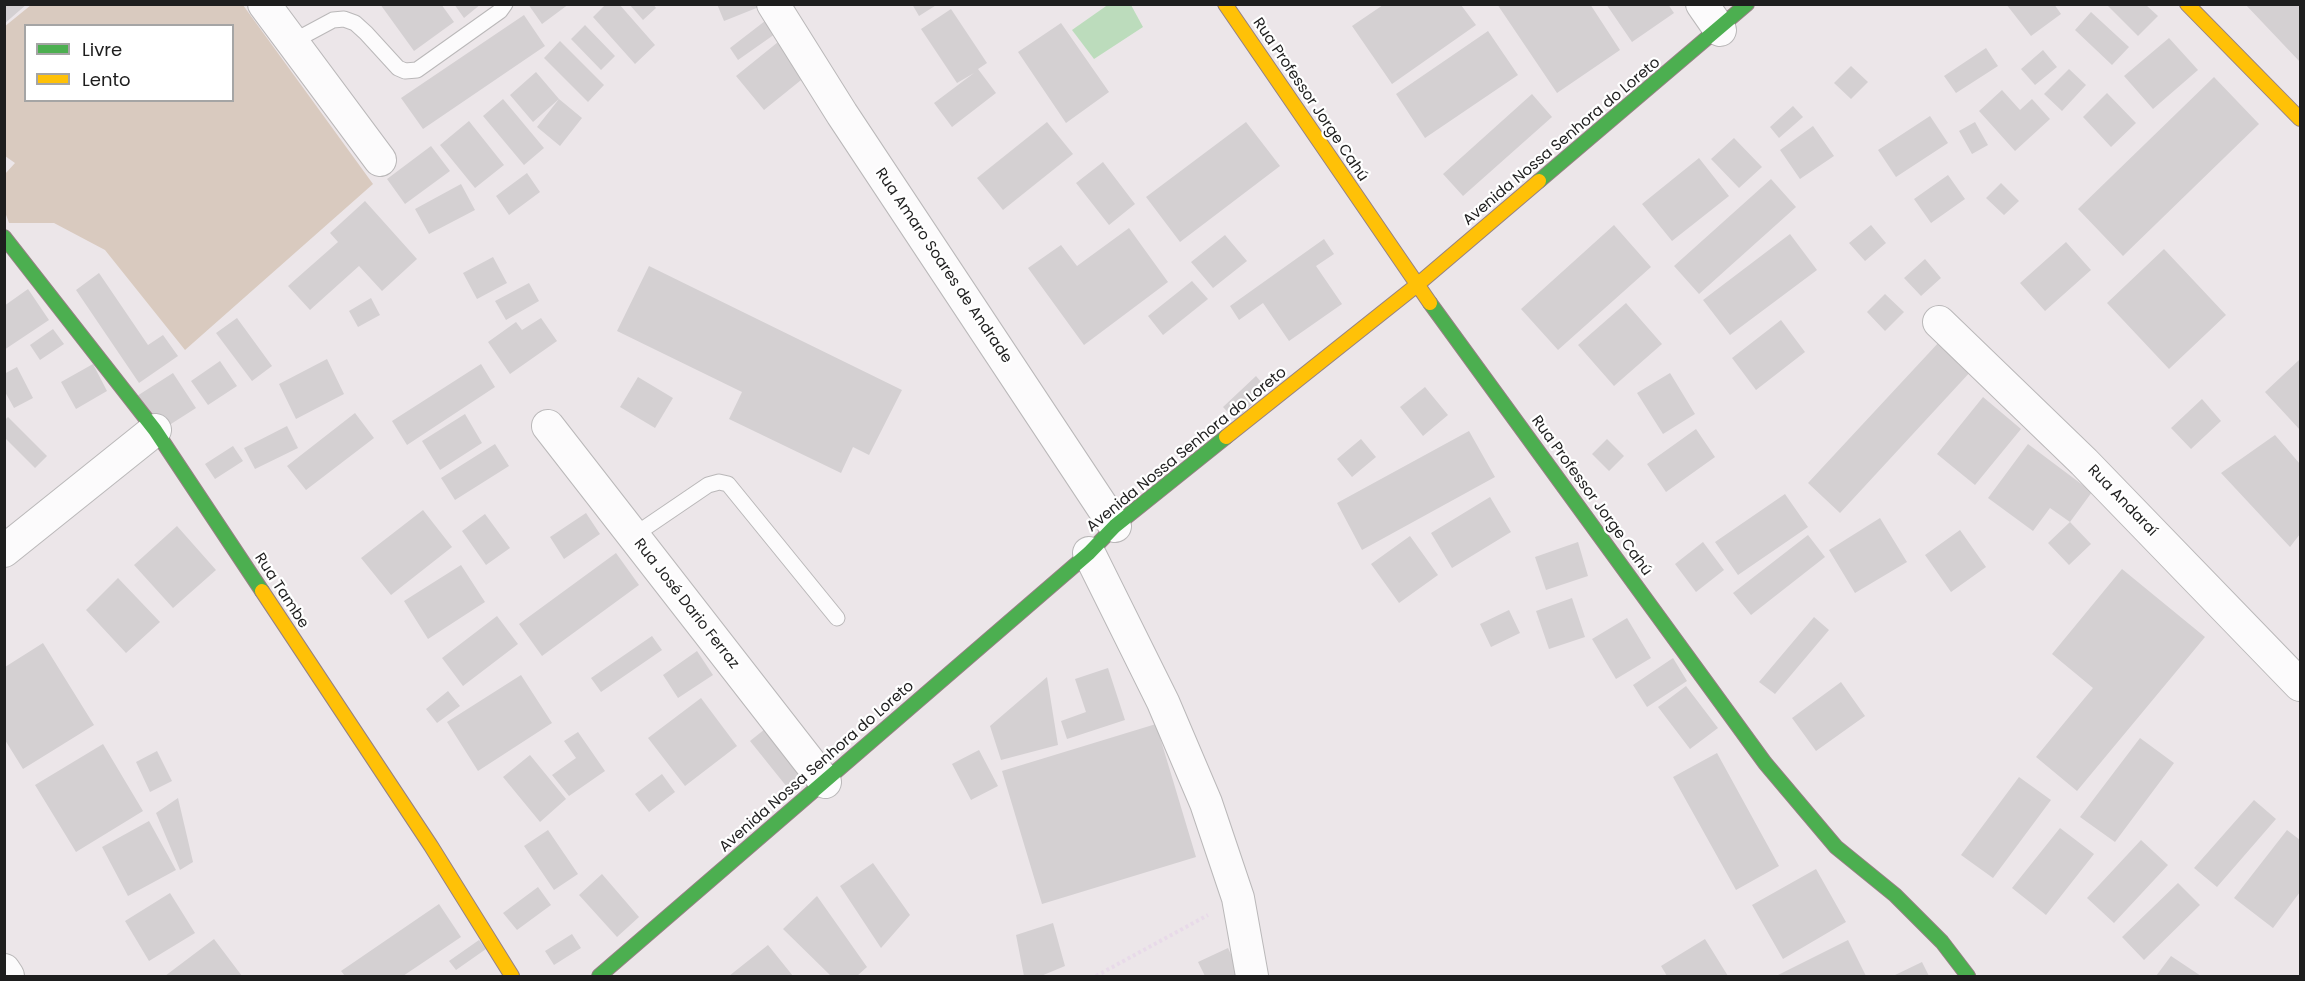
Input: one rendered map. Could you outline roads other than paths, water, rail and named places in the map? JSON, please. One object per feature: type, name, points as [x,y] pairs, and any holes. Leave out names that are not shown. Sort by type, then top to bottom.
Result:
[{"type":"street","points":[[264,4],[380,160]]},
{"type":"street","name":"Rua Amaro Soares de Andrade","points":[[773,4],[842,114],[1115,526]]},
{"type":"street","name":"Rua Professor Jorge Cahú","points":[[1225,4],[1417,285],[1765,763],[1836,847],[1895,895],[1942,942],[1968,976]]},
{"type":"street","points":[[1702,4],[1720,30]]},
{"type":"street","name":"Avenida Nossa Senhora do Loreto","points":[[599,976],[1089,553],[1115,526],[1417,285],[1720,30],[1747,4]]},
{"type":"street","points":[[2187,4],[2301,119]]},
{"type":"street","name":"Rua Tambe","points":[[4,237],[155,430],[431,846],[512,976]]},
{"type":"street","name":"Rua Andaraí","points":[[1939,322],[2084,462],[2301,685]]},
{"type":"street","name":"Rua José Dario Ferraz","points":[[548,426],[825,782]]},
{"type":"street","points":[[4,551],[155,430]]},
{"type":"street","points":[[1089,553],[1167,712],[1206,803],[1238,898],[1252,976]]},
{"type":"street","points":[[4,970],[8,976]]},
{"type":"lane","points":[[292,42],[333,20],[344,19],[355,23],[398,68],[405,71],[417,70],[500,11],[505,4]]},
{"type":"lane","points":[[633,536],[708,485],[719,482],[728,484],[837,618]]}]
